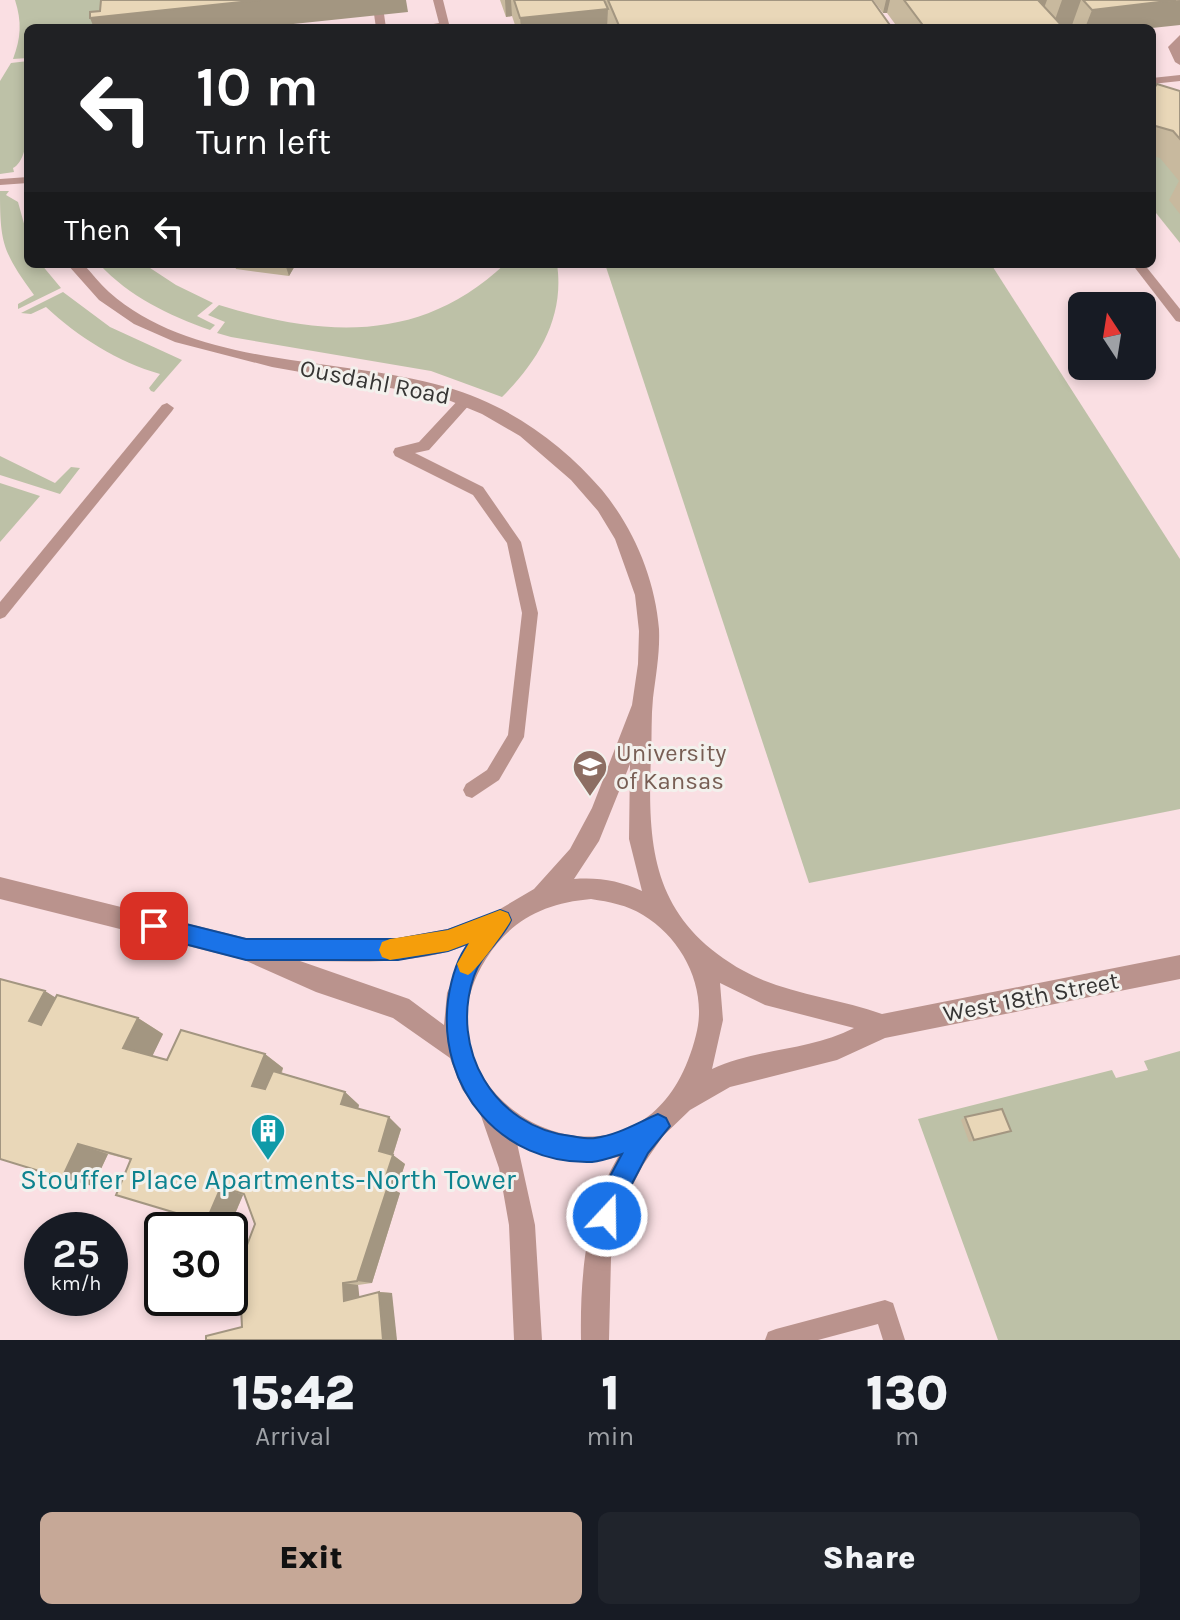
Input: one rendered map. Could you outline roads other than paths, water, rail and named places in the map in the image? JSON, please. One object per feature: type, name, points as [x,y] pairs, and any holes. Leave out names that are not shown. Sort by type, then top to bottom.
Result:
[{"type":"street","name":"Ousdahl Road","points":[[78,268],[92,284],[122,308],[183,339],[235,355],[442,391],[495,412],[547,445],[596,495],[609,514],[635,568],[649,627],[642,701],[639,848],[656,900],[669,921]]},
{"type":"street","name":"Ousdahl Road","points":[[538,897],[564,874],[587,841],[610,793],[642,701]]},
{"type":"street","points":[[0,888],[246,949],[316,980],[400,1008],[437,1031],[459,1050]]},
{"type":"street","points":[[246,949],[420,947],[448,941],[500,920],[538,897],[583,888],[606,890],[640,901],[669,921],[689,943],[711,993],[702,1070],[668,1117],[640,1145],[615,1191],[599,1242],[593,1293],[595,1340]]},
{"type":"street","points":[[500,920],[472,956],[462,978],[456,1013],[459,1050],[471,1081],[489,1108],[505,1144],[518,1188],[528,1340]]},
{"type":"street","name":"West 18th Street","points":[[689,943],[733,978],[762,992],[882,1026]]},
{"type":"street","name":"West 18th Street","points":[[668,1117],[702,1088],[738,1070],[838,1048],[882,1026],[1180,967]]},
{"type":"street","points":[[489,1108],[525,1136],[570,1150],[616,1146],[638,1138],[668,1117]]},
{"type":"lane","points":[[438,0],[444,24]]},
{"type":"lane","points":[[379,14],[380,24]]},
{"type":"lane","points":[[1180,38],[1173,47],[1180,62]]},
{"type":"lane","points":[[1156,81],[1180,78]]},
{"type":"lane","points":[[0,182],[24,180]]},
{"type":"lane","points":[[1142,268],[1174,301],[1180,318]]},
{"type":"lane","points":[[466,400],[424,446],[400,452],[478,491],[514,542],[530,613],[516,737],[493,775],[472,790]]},
{"type":"lane","points":[[0,613],[167,408]]},
{"type":"lane","points":[[776,1340],[885,1311],[894,1340]]},
{"type":"place","name":"University of Kansas","points":[[590,798]]},
{"type":"place","name":"Stouffer Place Apartments-North Tower","points":[[268,1162]]}]
